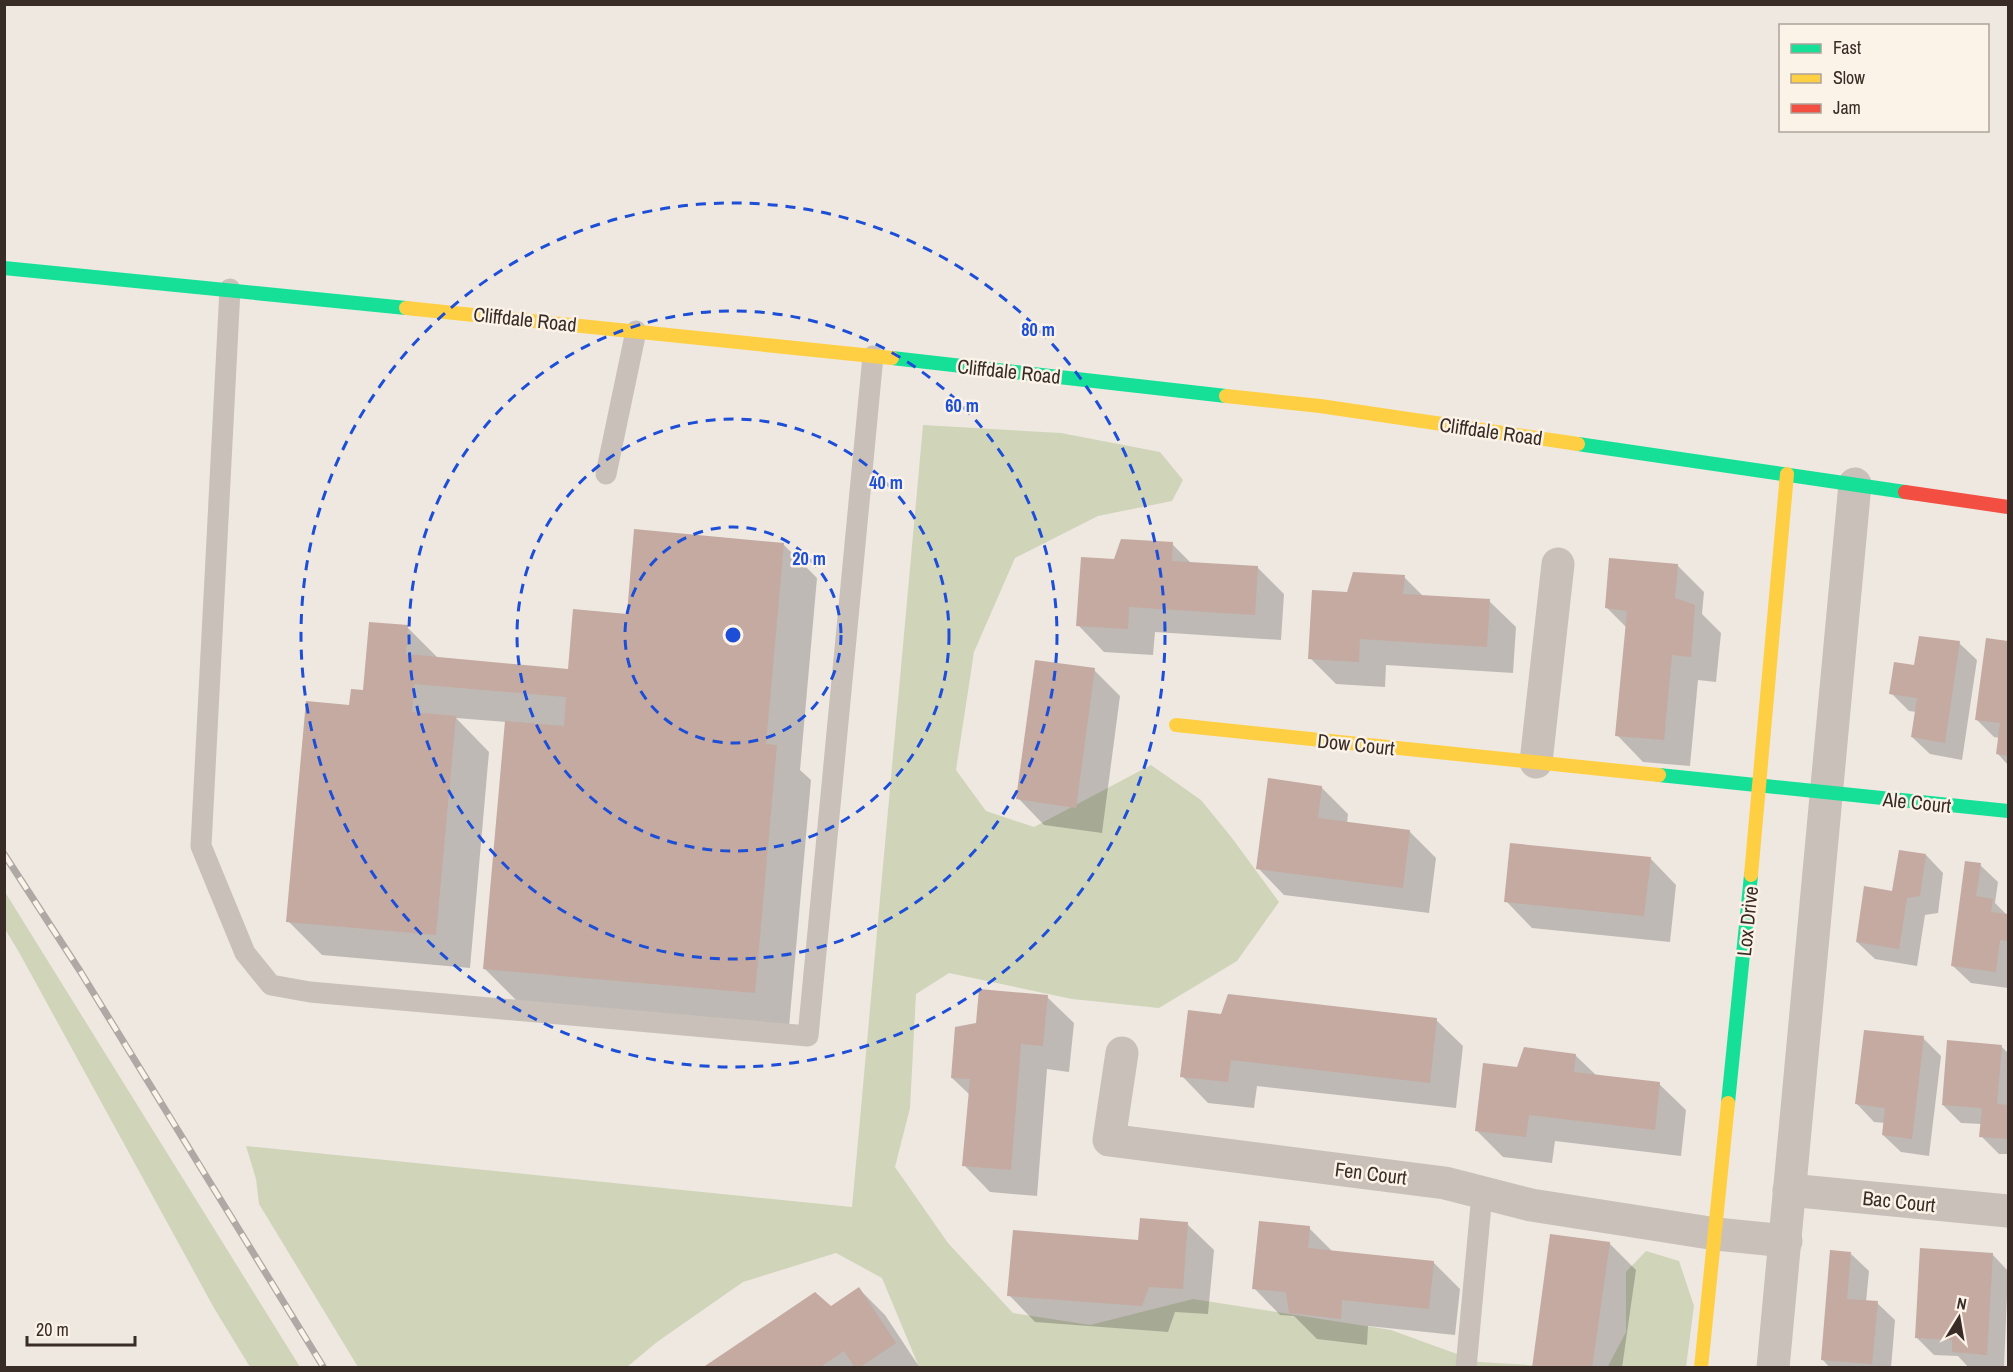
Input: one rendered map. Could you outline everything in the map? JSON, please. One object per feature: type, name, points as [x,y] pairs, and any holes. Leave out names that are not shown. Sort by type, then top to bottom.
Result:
[{"type":"main road","name":"Cliffdale Road","points":[[4,268],[636,331],[1320,406],[2008,507]]},
{"type":"main road","name":"Lox Drive","points":[[1701,1368],[1760,785],[1787,474]]},
{"type":"main road","name":"Dow Court","points":[[1176,725],[1760,785]]},
{"type":"main road","name":"Ale Court","points":[[1760,785],[2008,811]]},
{"type":"street","points":[[1773,1368],[1855,484]]},
{"type":"street","points":[[1536,762],[1558,564]]},
{"type":"street","name":"Fen Court","points":[[1122,1053],[1109,1140],[1445,1183],[1531,1205],[1716,1234],[1786,1241]]},
{"type":"street","name":"Bac Court","points":[[1789,1190],[2008,1211]]},
{"type":"lane","points":[[230,289],[201,846],[245,953],[271,985],[310,992],[808,1036],[873,356]]},
{"type":"lane","points":[[606,474],[636,331]]},
{"type":"lane","points":[[1466,1368],[1482,1194]]},
{"type":"green space","points":[[923,425],[1061,433],[1160,452],[1183,480],[1172,501],[1098,516],[1015,558],[974,652],[956,770],[986,811],[1034,827],[1151,765],[1201,800],[1279,902],[1237,961],[1159,1008],[1072,999],[949,973],[916,994],[910,1108],[895,1167],[948,1243],[1013,1313],[1090,1325],[1193,1299],[1391,1330],[1479,1362],[1563,1367],[919,1367],[882,1278],[836,1253],[743,1282],[657,1342],[627,1367],[358,1367],[259,1204],[256,1179],[246,1146],[852,1207]]},
{"type":"green space","points":[[4,892],[300,1367],[250,1367],[214,1308],[5,929]]},
{"type":"green space","points":[[1646,1251],[1679,1261],[1694,1306],[1686,1367],[1607,1368],[1626,1332],[1626,1272]]},
{"type":"building","points":[[634,529],[784,543],[766,744],[777,745],[755,993],[483,969],[505,721],[564,726],[566,697],[414,684],[412,712],[456,716],[436,935],[286,922],[306,701],[349,705],[351,689],[363,690],[369,622],[408,625],[406,654],[568,669],[573,609],[627,614]]},
{"type":"building","points":[[1121,539],[1173,542],[1172,561],[1258,566],[1255,615],[1129,607],[1128,629],[1076,626],[1081,557],[1114,559]]},
{"type":"building","points":[[1609,558],[1678,564],[1675,598],[1695,605],[1691,657],[1672,655],[1664,740],[1615,736],[1627,611],[1605,608]]},
{"type":"building","points":[[1353,572],[1405,575],[1403,594],[1490,599],[1487,647],[1360,639],[1359,662],[1308,659],[1312,590],[1347,592]]},
{"type":"building","points":[[1919,636],[1960,641],[1945,743],[1911,737],[1917,698],[1889,694],[1894,662],[1914,665]]},
{"type":"building","points":[[1986,638],[2008,641],[2008,756],[1996,754],[2000,723],[1975,720]]},
{"type":"building","points":[[1035,660],[1095,668],[1076,808],[1016,799]]},
{"type":"building","points":[[1268,778],[1322,786],[1318,818],[1410,830],[1403,888],[1256,869]]},
{"type":"building","points":[[1510,843],[1651,857],[1644,916],[1504,902]]},
{"type":"building","points":[[1899,850],[1926,854],[1920,896],[1907,898],[1899,949],[1856,942],[1864,886],[1892,891]]},
{"type":"building","points":[[1965,861],[1981,863],[1976,896],[1993,899],[1991,912],[2008,914],[2008,941],[2000,940],[1996,972],[1951,966]]},
{"type":"building","points":[[979,989],[1048,995],[1043,1046],[1021,1044],[1011,1170],[962,1166],[970,1079],[951,1078],[955,1027],[976,1023]]},
{"type":"building","points":[[1228,994],[1437,1018],[1430,1083],[1231,1060],[1228,1082],[1180,1077],[1188,1010],[1221,1014]]},
{"type":"building","points":[[1864,1030],[1924,1036],[1912,1139],[1882,1135],[1885,1108],[1855,1104]]},
{"type":"building","points":[[1947,1040],[2002,1045],[1997,1104],[2008,1105],[2008,1139],[1979,1137],[1982,1108],[1942,1105]]},
{"type":"building","points":[[1524,1047],[1576,1054],[1574,1072],[1660,1082],[1655,1130],[1529,1115],[1526,1137],[1475,1131],[1483,1063],[1517,1067]]},
{"type":"building","points":[[1140,1218],[1188,1222],[1183,1289],[1149,1287],[1142,1306],[1007,1296],[1013,1230],[1138,1240]]},
{"type":"building","points":[[1259,1221],[1310,1226],[1308,1248],[1434,1261],[1429,1309],[1342,1300],[1341,1319],[1289,1313],[1286,1292],[1252,1289]]},
{"type":"building","points":[[1550,1234],[1610,1242],[1592,1368],[1532,1368]]},
{"type":"building","points":[[1920,1248],[1993,1253],[1987,1355],[1952,1352],[1952,1340],[1915,1338]]},
{"type":"building","points":[[1830,1250],[1851,1252],[1847,1299],[1878,1301],[1872,1364],[1821,1360]]},
{"type":"building","points":[[859,1287],[896,1343],[859,1368],[855,1368],[844,1351],[819,1368],[702,1368],[815,1292],[831,1306]]},
{"type":"railway","points":[[4,854],[80,971],[324,1368]]},
{"type":"traffic: fast","points":[[4,268],[406,308]]},
{"type":"traffic: fast","points":[[892,358],[1226,396]]},
{"type":"traffic: fast","points":[[1578,444],[1905,492]]},
{"type":"traffic: fast","points":[[1659,775],[2008,811]]},
{"type":"traffic: fast","points":[[1728,1103],[1751,875]]},
{"type":"traffic: slow","points":[[406,308],[892,358]]},
{"type":"traffic: slow","points":[[1226,396],[1320,406],[1578,444]]},
{"type":"traffic: slow","points":[[1751,875],[1787,474]]},
{"type":"traffic: slow","points":[[1176,725],[1659,775]]},
{"type":"traffic: slow","points":[[1701,1368],[1728,1103]]},
{"type":"traffic: jam","points":[[1905,492],[2008,507]]}]
